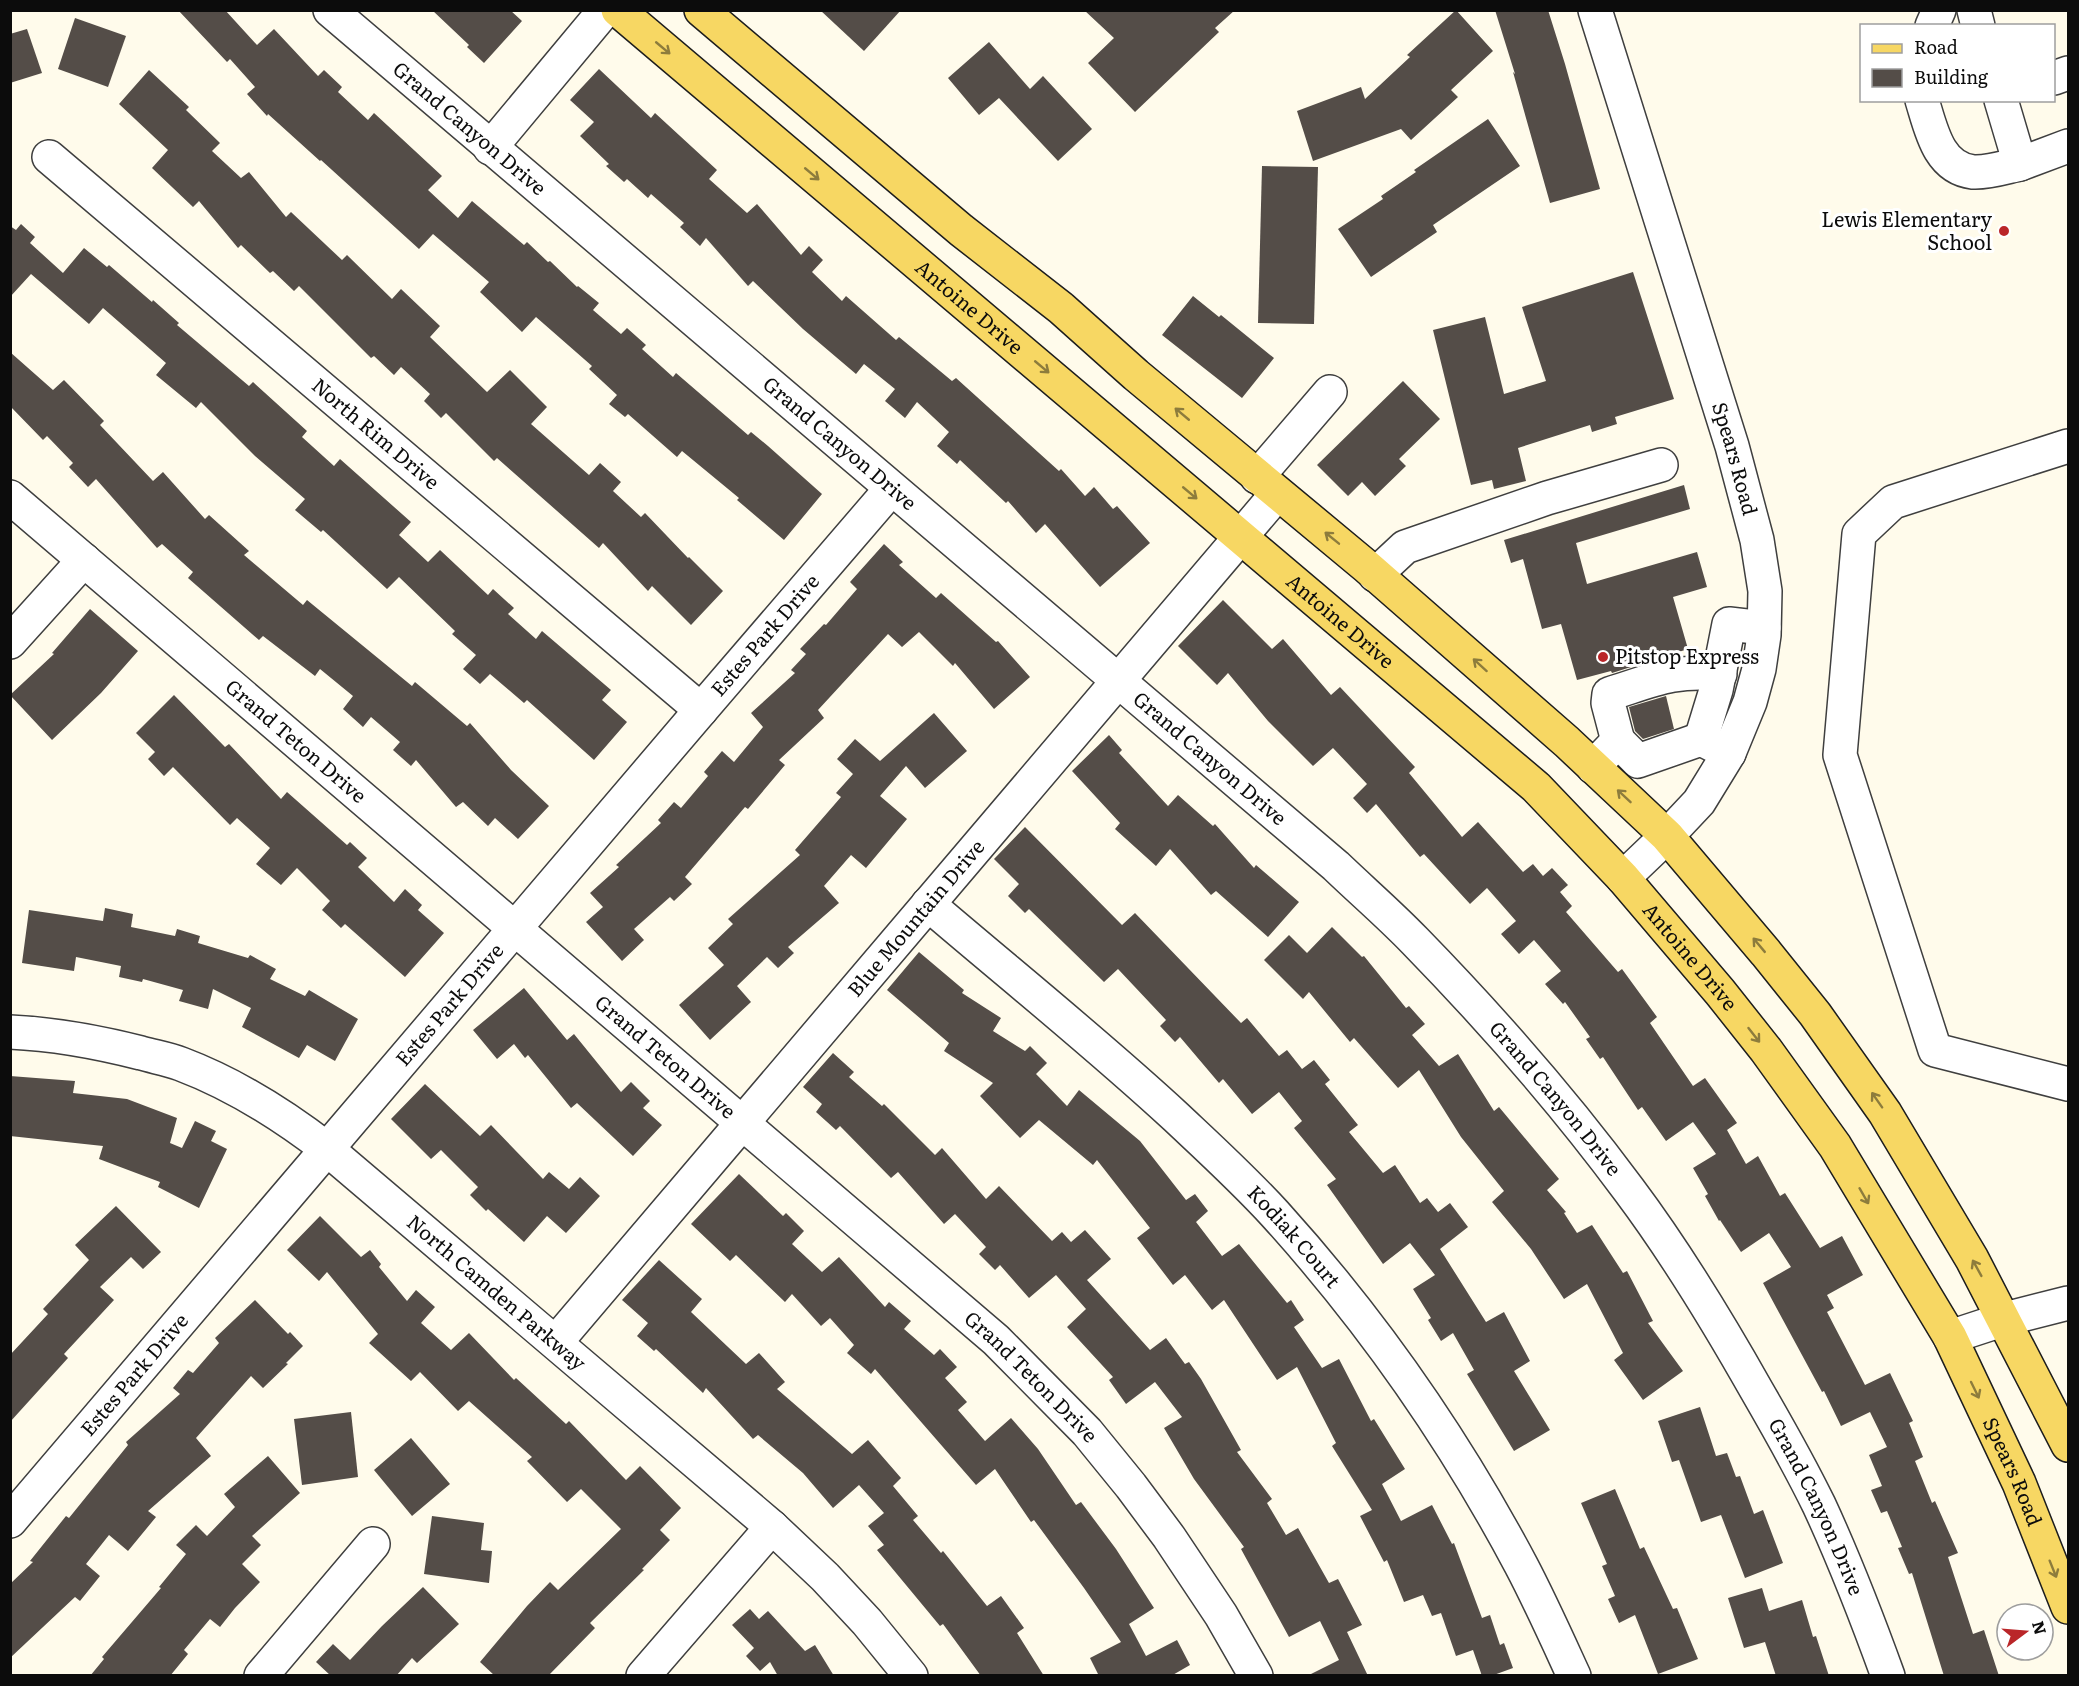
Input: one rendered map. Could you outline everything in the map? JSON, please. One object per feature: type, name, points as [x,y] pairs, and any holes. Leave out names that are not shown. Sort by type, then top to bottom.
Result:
[{"type":"main road","name":"Antoine Drive","points":[[618,10],[1536,787],[1623,878],[1760,1042],[1835,1146],[1950,1337]]},
{"type":"main road","points":[[701,10],[961,230],[1061,308],[1136,375],[1463,650],[1667,836],[1815,1014],[1885,1113],[1972,1259],[2005,1319],[2068,1445]]},
{"type":"main road","name":"Spears Road","points":[[1950,1337],[2019,1483],[2068,1607]]},
{"type":"street","name":"Grand Canyon Drive","points":[[330,10],[1336,866],[1414,940],[1504,1036],[1563,1104],[1616,1173],[1672,1250],[1729,1341],[1819,1505],[1863,1609],[1888,1676]]},
{"type":"street","points":[[490,148],[605,10]]},
{"type":"street","name":"Spears Road","points":[[1595,10],[1732,446],[1757,540],[1765,591],[1764,628],[1759,669],[1750,702],[1715,746],[1699,801],[1667,836],[1623,878]]},
{"type":"street","points":[[1933,24],[1939,10]]},
{"type":"street","points":[[1923,102],[1942,155],[1957,168],[1976,172],[2020,164],[2068,146]]},
{"type":"street","points":[[2002,102],[2020,164]]},
{"type":"street","name":"North Rim Drive","points":[[49,157],[700,710]]},
{"type":"street","name":"Blue Mountain Drive","points":[[556,1341],[1242,537],[1267,485],[1330,392]]},
{"type":"street","points":[[2068,446],[1893,502],[1859,534],[1840,755],[1935,1050],[2068,1083]]},
{"type":"street","points":[[1375,575],[1405,547],[1547,498],[1661,465]]},
{"type":"street","name":"Estes Park Drive","points":[[10,1521],[891,489]]},
{"type":"street","name":"Grand Teton Drive","points":[[10,497],[996,1340],[1087,1432],[1131,1486],[1169,1537],[1221,1615],[1256,1676]]},
{"type":"street","points":[[10,642],[84,560]]},
{"type":"street","points":[[1720,675],[1694,672],[1670,675],[1609,694],[1608,703],[1618,741],[1638,761],[1715,746],[1720,675],[1729,624],[1764,628]]},
{"type":"street","points":[[1593,767],[1618,741]]},
{"type":"street","name":"Kodiak Court","points":[[928,904],[1128,1072],[1224,1161],[1275,1214],[1350,1302],[1410,1383],[1463,1464],[1522,1566],[1568,1662]]},
{"type":"street","name":"North Camden Parkway","points":[[10,1032],[56,1035],[102,1042],[180,1064],[245,1094],[299,1128],[556,1341],[772,1527],[825,1577],[867,1622],[911,1676]]},
{"type":"street","points":[[1950,1337],[2005,1319],[2068,1303]]},
{"type":"street","points":[[643,1676],[772,1527]]},
{"type":"street","points":[[261,1676],[373,1544]]},
{"type":"building","points":[[178,10],[225,10],[257,45],[274,29],[318,76],[324,70],[342,87],[338,92],[368,120],[374,113],[442,176],[428,190],[458,218],[472,201],[524,245],[527,242],[577,287],[599,303],[593,310],[621,334],[627,328],[646,345],[642,349],[673,377],[676,373],[748,435],[751,432],[768,446],[822,494],[784,540],[737,500],[739,498],[682,451],[677,457],[628,414],[625,417],[609,404],[617,395],[589,369],[592,366],[536,317],[522,332],[480,292],[489,282],[433,234],[419,249],[321,160],[268,114],[267,116],[247,94],[255,87],[230,59],[227,62]]},
{"type":"building","points":[[432,10],[510,10],[522,21],[484,63],[467,47],[469,45]]},
{"type":"building","points":[[820,10],[901,10],[864,51]]},
{"type":"building","points":[[1084,10],[1235,10],[1215,28],[1219,32],[1135,112],[1088,63],[1114,38]]},
{"type":"building","points":[[1456,10],[1493,51],[1451,90],[1458,97],[1411,140],[1401,129],[1313,161],[1297,111],[1361,87],[1365,99],[1410,57],[1407,55]]},
{"type":"building","points":[[1495,10],[1548,10],[1600,189],[1550,203]]},
{"type":"building","points":[[75,18],[126,36],[108,87],[58,69]]},
{"type":"building","points":[[27,29],[42,73],[10,83],[10,34]]},
{"type":"building","points":[[989,42],[1030,89],[1043,76],[1092,129],[1058,161],[999,98],[979,115],[948,78]]},
{"type":"building","points":[[599,69],[651,118],[655,113],[717,170],[709,179],[747,213],[757,204],[801,255],[809,246],[823,260],[812,272],[842,301],[846,296],[896,340],[899,337],[952,381],[956,378],[1059,471],[1061,469],[1085,496],[1094,487],[1113,509],[1117,506],[1150,543],[1100,587],[1045,524],[1036,533],[1008,501],[1006,503],[960,460],[957,464],[937,446],[949,432],[917,402],[905,418],[885,401],[895,389],[864,364],[856,374],[803,329],[753,281],[748,286],[706,238],[700,246],[680,227],[684,223],[651,194],[648,198],[627,179],[624,182],[606,166],[609,164],[580,136],[594,122],[570,100]]},
{"type":"building","points":[[149,70],[189,107],[186,110],[220,143],[212,151],[241,178],[249,172],[286,217],[291,212],[342,260],[347,255],[392,299],[401,289],[440,326],[430,337],[487,392],[510,370],[547,407],[531,424],[589,475],[600,463],[621,482],[613,491],[641,517],[645,513],[723,591],[691,625],[652,586],[648,591],[603,543],[599,548],[497,458],[494,461],[446,413],[441,418],[424,401],[430,394],[401,367],[394,375],[374,356],[371,358],[299,286],[294,291],[273,271],[270,273],[241,245],[238,248],[199,201],[193,207],[152,168],[168,150],[119,104]]},
{"type":"building","points":[[1488,119],[1520,166],[1433,225],[1437,232],[1371,277],[1338,229],[1383,199],[1381,196],[1416,172],[1414,170]]},
{"type":"building","points":[[1262,166],[1318,167],[1314,324],[1258,323]]},
{"type":"building","points":[[21,224],[35,237],[30,243],[63,273],[84,248],[107,267],[109,265],[152,302],[153,300],[179,323],[177,325],[249,386],[253,382],[307,431],[302,437],[334,466],[340,459],[411,522],[399,535],[428,562],[440,550],[488,595],[493,589],[514,608],[508,614],[536,639],[542,631],[611,690],[602,700],[627,722],[594,760],[527,700],[524,703],[490,674],[480,684],[463,669],[476,655],[452,634],[455,631],[399,577],[387,589],[323,530],[321,532],[295,510],[305,499],[255,456],[201,402],[196,408],[156,375],[166,363],[103,308],[89,324],[31,274],[10,297],[10,226],[16,230]]},
{"type":"building","points":[[1633,272],[1674,399],[1615,417],[1617,424],[1592,432],[1590,425],[1518,448],[1526,481],[1494,489],[1492,480],[1471,485],[1433,330],[1485,317],[1504,394],[1546,381],[1522,307]]},
{"type":"building","points":[[1193,296],[1219,317],[1221,315],[1274,358],[1242,398],[1162,335]]},
{"type":"building","points":[[10,352],[53,390],[64,380],[104,421],[100,425],[153,481],[163,472],[205,519],[209,515],[249,551],[244,555],[303,605],[307,600],[412,686],[415,682],[467,726],[470,723],[511,770],[549,806],[518,839],[495,818],[488,826],[463,802],[456,807],[416,760],[411,766],[393,750],[400,742],[371,717],[363,727],[343,709],[353,696],[320,669],[315,676],[263,636],[259,640],[188,578],[193,572],[162,544],[157,548],[96,479],[88,487],[69,467],[73,463],[47,436],[43,440],[10,406]]},
{"type":"building","points":[[1403,381],[1440,419],[1399,459],[1406,466],[1375,496],[1362,482],[1348,496],[1317,465]]},
{"type":"building","points":[[1684,485],[1690,509],[1576,543],[1587,584],[1697,552],[1707,587],[1673,597],[1688,649],[1612,673],[1611,671],[1577,680],[1561,624],[1542,629],[1523,559],[1511,563],[1504,540]]},
{"type":"building","points":[[884,544],[903,562],[899,565],[936,598],[941,593],[996,642],[998,641],[1030,677],[994,709],[955,663],[953,666],[919,632],[902,647],[888,634],[818,710],[824,718],[779,760],[785,765],[748,809],[745,807],[685,877],[692,884],[674,901],[670,897],[634,929],[644,940],[622,961],[586,922],[603,907],[590,893],[619,867],[616,865],[661,823],[658,820],[674,802],[681,808],[708,776],[704,772],[722,751],[734,762],[763,727],[751,713],[795,673],[791,670],[806,654],[800,649],[824,624],[826,625],[857,589],[850,582]]},
{"type":"building","points":[[1223,600],[1272,649],[1283,639],[1331,695],[1340,687],[1415,767],[1409,773],[1462,837],[1478,822],[1523,872],[1533,864],[1543,876],[1552,868],[1568,885],[1560,892],[1572,906],[1566,912],[1618,972],[1622,969],[1657,1017],[1650,1023],[1693,1086],[1705,1078],[1737,1123],[1727,1130],[1746,1164],[1758,1156],[1780,1196],[1785,1193],[1820,1248],[1842,1236],[1863,1275],[1827,1295],[1834,1308],[1827,1312],[1865,1385],[1890,1373],[1913,1421],[1909,1423],[1923,1457],[1915,1461],[1932,1503],[1935,1501],[1958,1553],[1948,1557],[1973,1634],[1984,1630],[1999,1676],[1944,1676],[1912,1573],[1909,1574],[1898,1548],[1902,1547],[1887,1511],[1881,1513],[1871,1490],[1882,1486],[1869,1455],[1887,1447],[1870,1412],[1841,1426],[1824,1391],[1822,1392],[1763,1283],[1791,1267],[1769,1233],[1741,1252],[1719,1221],[1705,1196],[1708,1194],[1693,1168],[1716,1154],[1693,1122],[1666,1141],[1642,1107],[1638,1110],[1603,1057],[1600,1059],[1586,1039],[1590,1037],[1565,1002],[1563,1004],[1545,984],[1561,971],[1534,940],[1519,954],[1501,934],[1516,921],[1487,888],[1470,904],[1424,854],[1420,857],[1376,804],[1367,813],[1353,798],[1367,784],[1333,748],[1313,766],[1268,721],[1228,673],[1217,685],[1178,646]]},
{"type":"building","points":[[90,609],[138,651],[101,693],[52,740],[10,695],[54,654],[52,653]]},
{"type":"building","points":[[174,695],[225,747],[229,744],[281,799],[287,792],[347,845],[350,842],[367,858],[358,867],[394,902],[405,889],[422,905],[418,910],[444,933],[405,977],[345,924],[341,928],[322,910],[330,901],[297,868],[281,885],[256,864],[270,848],[237,818],[230,825],[173,767],[164,776],[148,759],[155,752],[136,733]]},
{"type":"building","points":[[1666,696],[1674,729],[1643,739],[1635,731],[1629,707]]},
{"type":"building","points":[[934,713],[967,751],[925,788],[906,766],[880,796],[907,819],[866,868],[851,855],[824,886],[839,903],[788,947],[794,953],[778,968],[767,957],[737,986],[751,1002],[710,1040],[679,1005],[724,965],[708,948],[733,924],[728,919],[800,855],[795,850],[841,797],[836,793],[853,774],[837,759],[855,739],[880,761]]},
{"type":"building","points":[[1109,735],[1122,750],[1119,753],[1168,806],[1178,795],[1213,826],[1215,824],[1254,868],[1256,865],[1299,902],[1268,937],[1216,891],[1211,895],[1170,849],[1156,866],[1115,829],[1120,823],[1072,771]]},
{"type":"building","points":[[1025,827],[1122,925],[1135,913],[1241,1023],[1247,1018],[1279,1056],[1287,1050],[1302,1069],[1314,1060],[1330,1080],[1325,1084],[1358,1125],[1349,1132],[1383,1173],[1395,1165],[1420,1203],[1427,1198],[1438,1212],[1450,1203],[1468,1227],[1440,1249],[1486,1322],[1504,1312],[1530,1361],[1514,1371],[1550,1430],[1514,1451],[1467,1374],[1474,1370],[1453,1333],[1441,1341],[1428,1320],[1431,1318],[1413,1289],[1435,1275],[1410,1243],[1383,1264],[1327,1185],[1336,1179],[1294,1128],[1302,1121],[1279,1092],[1252,1114],[1223,1079],[1219,1083],[1180,1037],[1175,1042],[1160,1026],[1166,1020],[1118,969],[1104,982],[1029,909],[1025,913],[1008,896],[1019,884],[994,859]]},
{"type":"building","points":[[105,908],[133,914],[131,927],[175,936],[177,929],[200,936],[198,943],[248,958],[250,955],[276,969],[270,979],[305,996],[309,990],[358,1019],[335,1061],[307,1045],[299,1058],[242,1027],[251,1008],[213,989],[208,1009],[179,1001],[183,990],[143,979],[142,982],[119,977],[121,966],[76,957],[74,971],[22,963],[29,910],[103,921]]},
{"type":"building","points":[[1332,927],[1362,957],[1364,956],[1406,1008],[1409,1006],[1425,1024],[1412,1035],[1439,1066],[1458,1054],[1494,1111],[1499,1107],[1559,1179],[1547,1190],[1566,1212],[1564,1213],[1577,1233],[1592,1225],[1623,1273],[1627,1271],[1653,1321],[1648,1323],[1683,1371],[1643,1400],[1614,1360],[1623,1353],[1587,1284],[1564,1299],[1531,1249],[1492,1202],[1504,1191],[1461,1137],[1419,1070],[1398,1088],[1354,1038],[1350,1042],[1309,992],[1303,999],[1264,960],[1289,935],[1307,953]]},
{"type":"building","points":[[919,952],[964,990],[962,993],[1001,1018],[993,1031],[1025,1051],[1030,1046],[1047,1063],[1036,1074],[1067,1106],[1079,1090],[1140,1141],[1186,1200],[1195,1194],[1208,1211],[1196,1222],[1222,1256],[1239,1244],[1287,1303],[1291,1300],[1304,1320],[1294,1327],[1322,1368],[1339,1359],[1371,1421],[1374,1419],[1405,1469],[1382,1484],[1401,1521],[1432,1505],[1452,1544],[1454,1543],[1482,1618],[1490,1615],[1500,1645],[1504,1643],[1513,1668],[1491,1676],[1482,1676],[1473,1650],[1456,1656],[1441,1613],[1432,1616],[1423,1595],[1404,1602],[1387,1560],[1384,1562],[1360,1516],[1372,1510],[1332,1446],[1336,1443],[1297,1367],[1277,1380],[1224,1300],[1212,1310],[1185,1275],[1173,1285],[1137,1238],[1150,1228],[1097,1160],[1093,1165],[1039,1120],[1020,1138],[980,1096],[993,1083],[944,1051],[949,1043],[887,990]]},
{"type":"building","points":[[524,988],[567,1040],[574,1034],[621,1092],[631,1082],[650,1101],[643,1108],[662,1125],[633,1156],[577,1103],[571,1108],[528,1055],[525,1058],[514,1044],[497,1059],[473,1030]]},
{"type":"building","points":[[833,1053],[854,1072],[849,1077],[882,1106],[884,1104],[935,1155],[942,1148],[986,1199],[999,1186],[1052,1241],[1062,1232],[1071,1242],[1085,1230],[1111,1259],[1087,1280],[1150,1350],[1166,1338],[1185,1364],[1189,1362],[1241,1450],[1237,1452],[1272,1499],[1267,1503],[1286,1535],[1298,1528],[1329,1583],[1338,1579],[1362,1625],[1347,1632],[1368,1676],[1307,1676],[1339,1660],[1320,1621],[1289,1637],[1241,1549],[1244,1547],[1194,1479],[1164,1428],[1182,1417],[1155,1382],[1126,1404],[1109,1380],[1113,1377],[1067,1327],[1086,1309],[1056,1275],[1029,1298],[1000,1265],[995,1270],[979,1254],[986,1247],[955,1214],[944,1224],[898,1172],[891,1178],[840,1126],[836,1130],[816,1112],[822,1104],[803,1087]]},
{"type":"building","points":[[10,1076],[75,1081],[73,1093],[127,1099],[177,1118],[170,1143],[182,1148],[195,1121],[216,1131],[211,1141],[227,1149],[199,1208],[158,1187],[160,1182],[99,1159],[103,1146],[10,1136]]},
{"type":"building","points":[[425,1084],[480,1136],[491,1125],[543,1179],[549,1172],[569,1189],[580,1177],[600,1196],[566,1233],[547,1216],[524,1242],[470,1195],[478,1187],[441,1150],[431,1159],[391,1119]]},
{"type":"building","points":[[739,1174],[783,1216],[786,1213],[804,1231],[792,1244],[822,1272],[839,1257],[885,1307],[889,1302],[911,1321],[904,1329],[934,1355],[940,1349],[957,1367],[945,1378],[967,1402],[958,1410],[985,1441],[1011,1418],[1038,1449],[1076,1505],[1081,1502],[1116,1549],[1154,1608],[1129,1624],[1146,1656],[1177,1640],[1190,1665],[1171,1676],[1099,1676],[1090,1658],[1121,1642],[1034,1520],[1031,1522],[995,1469],[976,1485],[875,1369],[871,1374],[847,1353],[854,1345],[830,1318],[821,1326],[792,1294],[785,1302],[736,1255],[730,1261],[691,1224]]},
{"type":"building","points":[[116,1206],[161,1252],[143,1269],[131,1257],[100,1287],[114,1300],[64,1354],[68,1358],[10,1422],[10,1355],[48,1314],[43,1309],[89,1260],[75,1245]]},
{"type":"building","points":[[320,1216],[361,1257],[370,1250],[381,1264],[379,1267],[407,1301],[416,1290],[435,1307],[421,1323],[451,1350],[469,1333],[514,1380],[516,1378],[566,1424],[569,1421],[626,1480],[640,1466],[681,1508],[660,1530],[670,1540],[642,1569],[644,1570],[590,1623],[595,1628],[548,1676],[495,1676],[480,1662],[550,1582],[558,1590],[621,1529],[581,1489],[567,1502],[527,1461],[532,1457],[469,1401],[458,1411],[420,1372],[411,1381],[369,1343],[378,1334],[327,1272],[319,1281],[287,1250]]},
{"type":"building","points":[[659,1260],[702,1299],[691,1312],[746,1364],[759,1353],[785,1382],[777,1389],[852,1454],[868,1440],[901,1478],[893,1486],[918,1516],[913,1520],[941,1553],[943,1551],[987,1606],[1001,1596],[1024,1628],[1017,1633],[1044,1676],[981,1676],[943,1624],[940,1626],[877,1550],[884,1545],[868,1526],[884,1513],[859,1485],[833,1508],[803,1473],[758,1435],[753,1439],[706,1388],[703,1393],[656,1349],[654,1351],[637,1336],[648,1323],[622,1300]]},
{"type":"building","points":[[255,1300],[303,1346],[263,1388],[251,1376],[196,1438],[211,1456],[148,1511],[156,1517],[128,1551],[109,1535],[86,1564],[100,1576],[80,1601],[75,1597],[10,1658],[10,1584],[33,1562],[30,1561],[66,1516],[69,1518],[128,1445],[126,1442],[180,1394],[173,1388],[188,1370],[193,1373],[219,1343],[215,1338]]},
{"type":"building","points":[[1700,1407],[1716,1456],[1727,1453],[1736,1477],[1740,1476],[1754,1514],[1763,1510],[1783,1563],[1745,1578],[1721,1515],[1701,1522],[1679,1460],[1672,1462],[1658,1421]]},
{"type":"building","points":[[351,1412],[358,1477],[302,1485],[294,1419]]},
{"type":"building","points":[[411,1438],[450,1484],[412,1516],[374,1470]]},
{"type":"building","points":[[268,1456],[300,1493],[252,1536],[261,1545],[242,1564],[260,1582],[220,1627],[210,1619],[184,1650],[188,1654],[170,1676],[90,1676],[104,1659],[102,1657],[161,1588],[159,1587],[186,1554],[176,1545],[196,1525],[207,1536],[235,1507],[224,1494]]},
{"type":"building","points":[[1615,1489],[1640,1549],[1644,1547],[1673,1609],[1677,1608],[1698,1659],[1658,1674],[1635,1615],[1619,1623],[1608,1599],[1615,1596],[1602,1566],[1607,1564],[1581,1503]]},
{"type":"building","points":[[432,1516],[484,1523],[481,1550],[492,1551],[489,1583],[424,1574]]},
{"type":"building","points":[[423,1587],[459,1624],[417,1663],[412,1658],[396,1676],[331,1676],[316,1662],[333,1644],[350,1660]]},
{"type":"building","points":[[1762,1588],[1769,1611],[1802,1600],[1813,1637],[1816,1636],[1829,1676],[1776,1676],[1765,1642],[1744,1648],[1728,1598]]},
{"type":"building","points":[[750,1609],[759,1619],[768,1611],[805,1651],[815,1645],[834,1676],[778,1676],[770,1662],[760,1671],[746,1656],[754,1648],[732,1625]]},
{"type":"place","name":"Lewis Elementary School","points":[[2004,231]]},
{"type":"place","name":"Pitstop Express","points":[[1603,657]]}]
